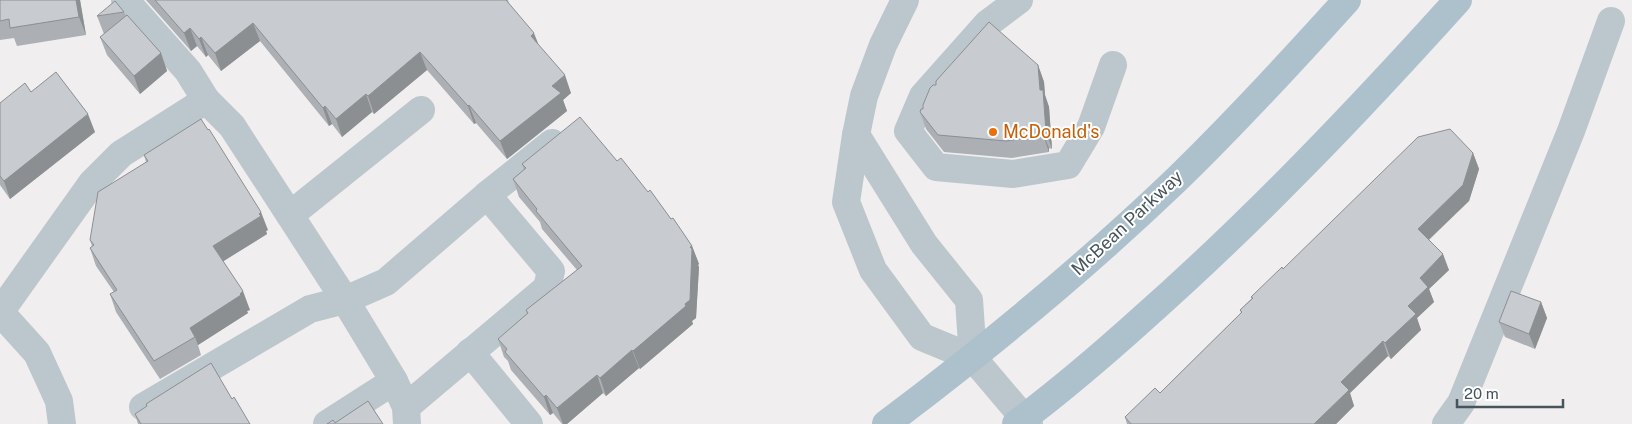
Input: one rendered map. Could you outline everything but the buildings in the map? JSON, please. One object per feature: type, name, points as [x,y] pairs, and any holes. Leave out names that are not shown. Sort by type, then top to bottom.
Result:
[{"type":"main road","name":"McBean Parkway","points":[[886,424],[973,358],[1090,259],[1175,180],[1257,98],[1347,0]]},
{"type":"main road","points":[[1023,422],[1184,282],[1260,210],[1334,135],[1458,0]]},
{"type":"street","points":[[125,0],[188,71],[206,100],[232,126],[394,381],[406,415],[470,352],[547,288],[551,271],[487,196]]},
{"type":"street","points":[[906,0],[883,45],[864,96],[846,202],[873,270],[922,337],[973,358],[1023,422]]},
{"type":"street","points":[[1019,0],[987,24],[923,96],[908,131],[936,167],[1013,174],[1068,165],[1091,127],[1112,65]]},
{"type":"street","points":[[1446,424],[1461,403],[1571,131],[1611,21]]},
{"type":"street","points":[[62,424],[58,401],[37,353],[0,312],[92,183],[121,154],[206,100]]},
{"type":"street","points":[[290,215],[421,110]]},
{"type":"street","points":[[143,407],[310,309],[344,300],[386,282],[487,196],[570,129]]},
{"type":"street","points":[[856,135],[924,244],[969,300],[973,358]]},
{"type":"street","points":[[470,352],[529,424]]},
{"type":"street","points":[[327,424],[394,381]]},
{"type":"place","name":"McDonald's","points":[[993,132]]}]
